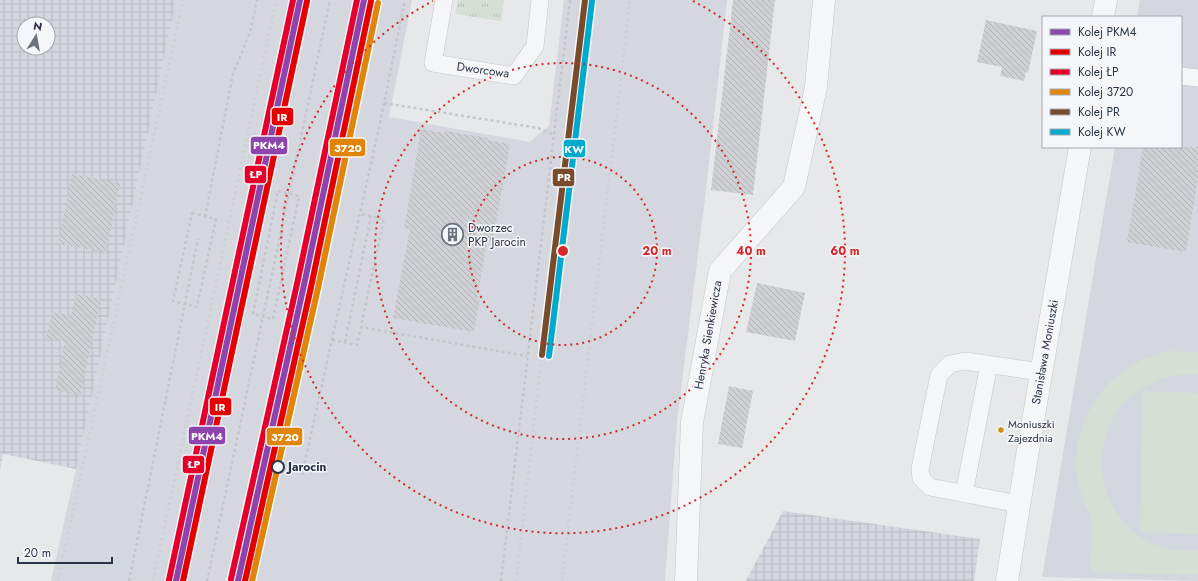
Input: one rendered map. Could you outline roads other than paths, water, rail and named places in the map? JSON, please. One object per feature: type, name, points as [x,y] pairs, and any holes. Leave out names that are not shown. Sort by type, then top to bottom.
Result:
[{"type":"street","name":"Henryka Sienkiewicza","points":[[686,581],[692,422],[720,271],[794,187],[816,87],[824,0]]},
{"type":"street","points":[[1103,16],[1106,0]]},
{"type":"street","name":"Stanisława Moniuszki","points":[[1007,581],[1080,148]]},
{"type":"lane","name":"Dworcowa","points":[[444,0],[433,63],[514,76],[535,46],[540,0]]},
{"type":"lane","points":[[1182,76],[1198,78]]},
{"type":"lane","points":[[1019,504],[930,488],[921,478],[920,469],[939,375],[950,364],[965,361],[1041,372]]},
{"type":"lane","points":[[964,494],[989,364]]},
{"type":"railway","points":[[58,581],[183,0]]},
{"type":"railway","points":[[153,581],[276,0]]},
{"type":"railway","points":[[562,581],[630,0]]},
{"type":"railway","points":[[516,581],[542,355]]},
{"type":"rail line","name":"ŁP","points":[[169,580],[293,0]]},
{"type":"rail line","name":"PKM4","points":[[176,581],[300,0]]},
{"type":"rail line","name":"ŁP","points":[[231,579],[297,284],[357,0]]},
{"type":"rail line","name":"PKM4","points":[[238,581],[304,285],[364,0]]},
{"type":"rail line","name":"PR","points":[[542,355],[585,0]]},
{"type":"rail line","name":"IR","points":[[183,581],[307,1]]},
{"type":"rail line","name":"IR","points":[[245,581],[311,287],[371,1]]},
{"type":"rail line","name":"KW","points":[[549,356],[592,1]]},
{"type":"rail line","name":"3720","points":[[252,581],[318,288],[378,3]]},
{"type":"place","name":"Dworzec PKP Jarocin","points":[[452,235]]},
{"type":"place","name":"Moniuszki Zajezdnia","points":[[1001,430]]},
{"type":"place","name":"Jarocin","points":[[278,467]]}]
